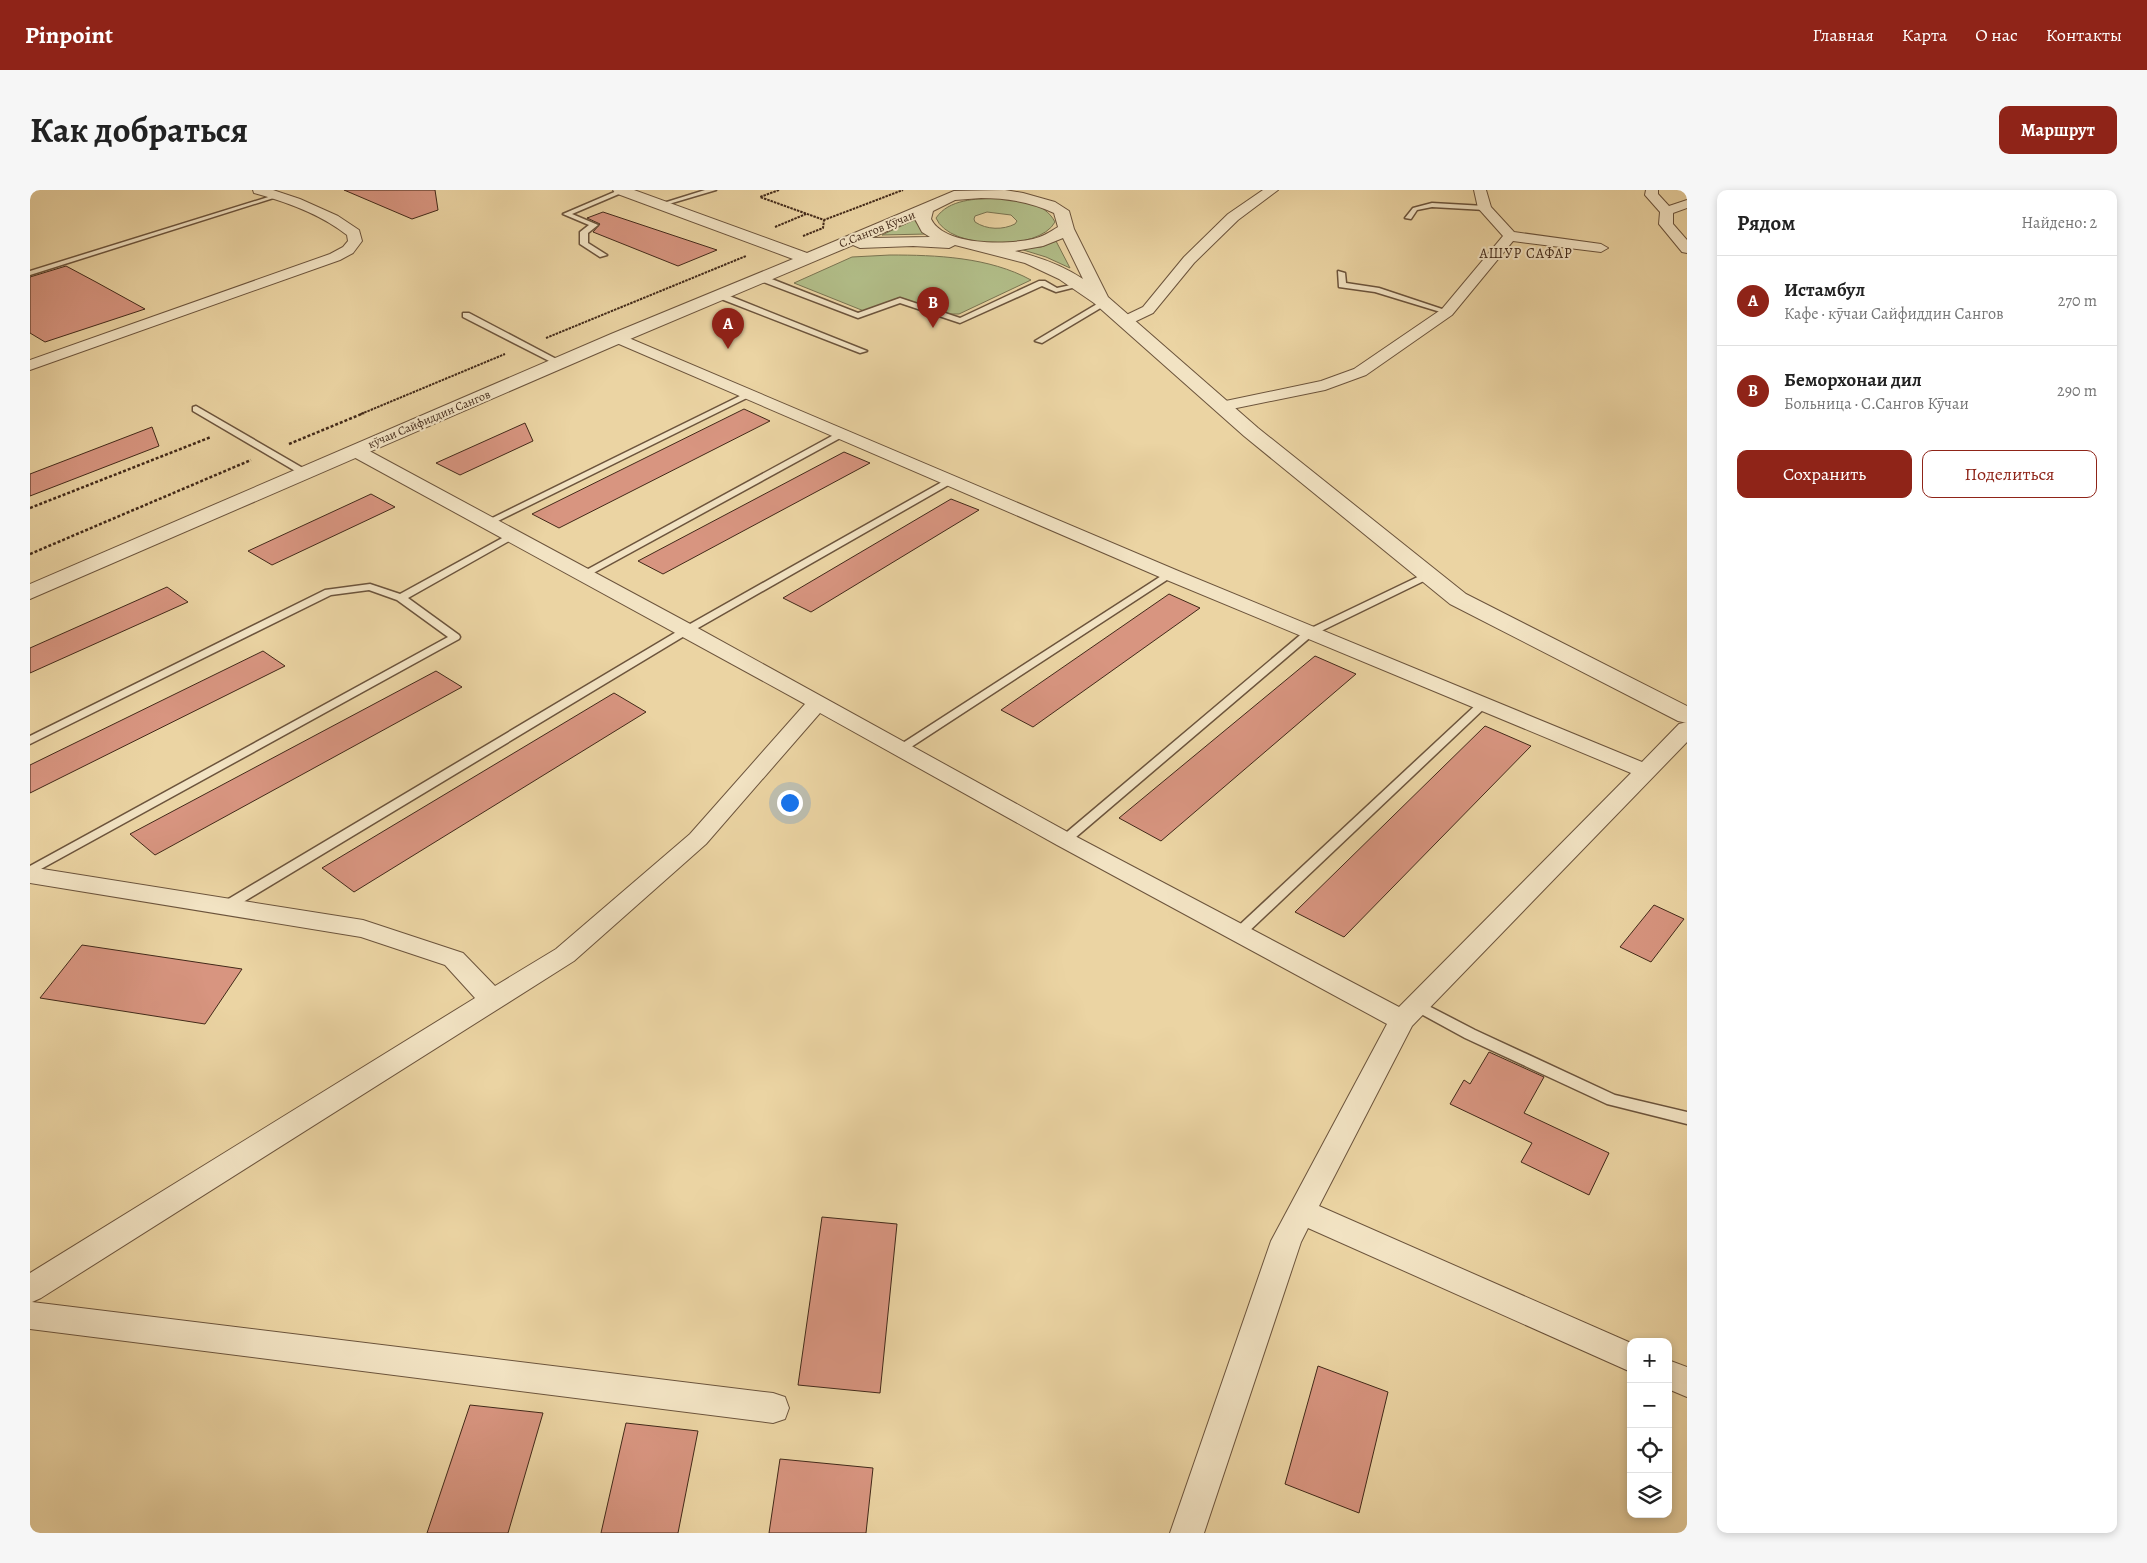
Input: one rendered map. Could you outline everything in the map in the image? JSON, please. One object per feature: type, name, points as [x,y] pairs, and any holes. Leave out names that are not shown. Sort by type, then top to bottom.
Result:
[{"type":"street","points":[[30,365],[335,257],[348,250],[354,241],[354,233],[342,224],[280,195],[259,190]]},
{"type":"street","points":[[622,190],[807,258]]},
{"type":"street","points":[[1057,190],[1066,229],[1103,301]]},
{"type":"street","points":[[1125,321],[1148,310],[1189,260],[1208,241],[1233,217],[1272,190]]},
{"type":"street","points":[[1480,190],[1485,208],[1510,236],[1602,248]]},
{"type":"street","points":[[1652,190],[1651,195],[1666,211],[1666,224],[1687,249]]},
{"type":"street","points":[[959,193],[1004,194],[1028,197],[1047,203],[1061,211]]},
{"type":"street","name":"С.Сангов Кӯчаи","points":[[829,249],[926,209],[959,193]]},
{"type":"street","points":[[1666,211],[1687,204]]},
{"type":"street","points":[[926,209],[923,219],[928,229],[941,237],[962,244]]},
{"type":"street","points":[[829,249],[874,242],[913,241],[986,247],[1012,247],[1036,244],[1054,238],[1066,229]]},
{"type":"street","points":[[1222,406],[1325,385],[1360,372],[1447,312],[1510,236]]},
{"type":"street","points":[[986,247],[1031,260],[1065,275],[1103,301],[1259,438],[1458,599],[1687,716]]},
{"type":"street","name":"кӯчаи Сайфиддин Сангов","points":[[30,592],[617,338],[829,249]]},
{"type":"street","points":[[617,338],[1168,574],[1645,771]]},
{"type":"street","points":[[356,451],[687,630],[1065,840],[1239,933],[1410,1013]]},
{"type":"street","points":[[30,1289],[565,955],[698,839],[818,703]]},
{"type":"street","points":[[1186,1533],[1286,1241],[1300,1211],[1410,1013],[1687,729]]},
{"type":"street","points":[[30,875],[363,929],[454,959],[492,1000]]},
{"type":"street","points":[[1300,1211],[1627,1356]]},
{"type":"street","points":[[30,1315],[773,1408]]},
{"type":"street","points":[[1672,1376],[1687,1382]]},
{"type":"lane","points":[[604,255],[584,244],[584,232],[594,225],[566,214],[622,190]]},
{"type":"lane","points":[[660,204],[713,190]]},
{"type":"lane","points":[[30,273],[280,195]]},
{"type":"lane","points":[[1409,218],[1415,209],[1432,205],[1485,208]]},
{"type":"lane","points":[[1341,273],[1342,285],[1376,290],[1447,312]]},
{"type":"lane","points":[[761,278],[858,316],[900,300],[960,321],[1042,283],[1056,290],[1080,285]]},
{"type":"lane","points":[[720,295],[863,350]]},
{"type":"lane","points":[[1039,340],[1103,301]]},
{"type":"lane","points":[[466,315],[560,363]]},
{"type":"lane","points":[[489,522],[751,394]]},
{"type":"lane","points":[[196,410],[305,473]]},
{"type":"lane","points":[[584,574],[841,434]]},
{"type":"lane","points":[[225,907],[687,630],[949,481]]},
{"type":"lane","points":[[401,598],[513,535]]},
{"type":"lane","points":[[901,748],[1168,574]]},
{"type":"lane","points":[[1065,840],[1310,633],[1428,574]]},
{"type":"lane","points":[[30,740],[329,592],[370,587],[401,598],[455,637],[30,871]]},
{"type":"lane","points":[[1239,933],[1484,703]]},
{"type":"lane","points":[[1410,1013],[1470,1034],[1612,1100],[1687,1118]]},
{"type":"path","points":[[778,190],[760,197],[824,220],[904,190]]},
{"type":"path","points":[[798,239],[824,228],[824,220]]},
{"type":"path","points":[[30,554],[526,346],[772,246]]},
{"type":"path","points":[[30,508],[230,429]]},
{"type":"green space","points":[[997,198],[1030,203],[1044,210],[1055,222],[1046,232],[1031,239],[994,243],[975,241],[958,236],[944,229],[936,218],[948,207],[963,201]],"holes":[[[987,212],[1011,215],[1017,221],[1015,224],[1000,228],[985,227],[975,222],[974,219],[975,216]]]},
{"type":"green space","points":[[914,220],[927,234],[882,235]]},
{"type":"green space","points":[[1056,241],[1070,268],[1046,257],[1020,249],[1041,247]]},
{"type":"green space","points":[[890,255],[944,257],[980,262],[1015,272],[1031,280],[959,314],[949,314],[898,298],[864,311],[794,283],[852,257]]},
{"type":"building","points":[[344,190],[435,190],[438,210],[412,219]]},
{"type":"building","points":[[603,212],[717,250],[678,266],[593,232],[600,224],[587,218]]},
{"type":"building","points":[[66,266],[145,309],[45,342],[30,333],[30,277]]},
{"type":"building","points":[[744,409],[770,421],[559,528],[532,514]]},
{"type":"building","points":[[525,423],[533,441],[460,475],[436,463]]},
{"type":"building","points":[[152,427],[159,446],[30,496],[30,474]]},
{"type":"building","points":[[844,452],[870,463],[663,574],[638,561]]},
{"type":"building","points":[[371,494],[395,507],[272,565],[248,551]]},
{"type":"building","points":[[951,499],[979,510],[811,612],[783,598]]},
{"type":"building","points":[[167,587],[188,602],[30,673],[30,648]]},
{"type":"building","points":[[1169,594],[1200,608],[1033,727],[1001,710]]},
{"type":"building","points":[[263,651],[285,666],[30,793],[30,765]]},
{"type":"building","points":[[1315,656],[1356,674],[1161,841],[1119,818]]},
{"type":"building","points":[[436,671],[462,687],[155,855],[130,834]]},
{"type":"building","points":[[614,693],[646,712],[354,892],[322,868]]},
{"type":"building","points":[[1485,726],[1531,746],[1344,937],[1295,912]]},
{"type":"building","points":[[1654,905],[1684,919],[1651,962],[1620,947]]},
{"type":"building","points":[[82,945],[242,969],[205,1024],[40,998]]},
{"type":"building","points":[[1489,1052],[1544,1077],[1524,1113],[1609,1153],[1589,1195],[1521,1162],[1532,1143],[1450,1104],[1464,1080],[1470,1084]]},
{"type":"building","points":[[822,1217],[897,1224],[880,1393],[798,1385]]},
{"type":"building","points":[[1318,1366],[1388,1392],[1359,1513],[1285,1484]]},
{"type":"building","points":[[470,1405],[543,1413],[508,1533],[427,1533]]},
{"type":"building","points":[[626,1423],[698,1431],[678,1533],[601,1533]]},
{"type":"building","points":[[780,1459],[873,1468],[866,1533],[769,1533]]},
{"type":"place","name":"Беморхонаи дил","points":[[933,328]]},
{"type":"place","name":"Истамбул","points":[[728,349]]},
{"type":"district","name":"АШУР САФАР","points":[[1526,253]]}]
